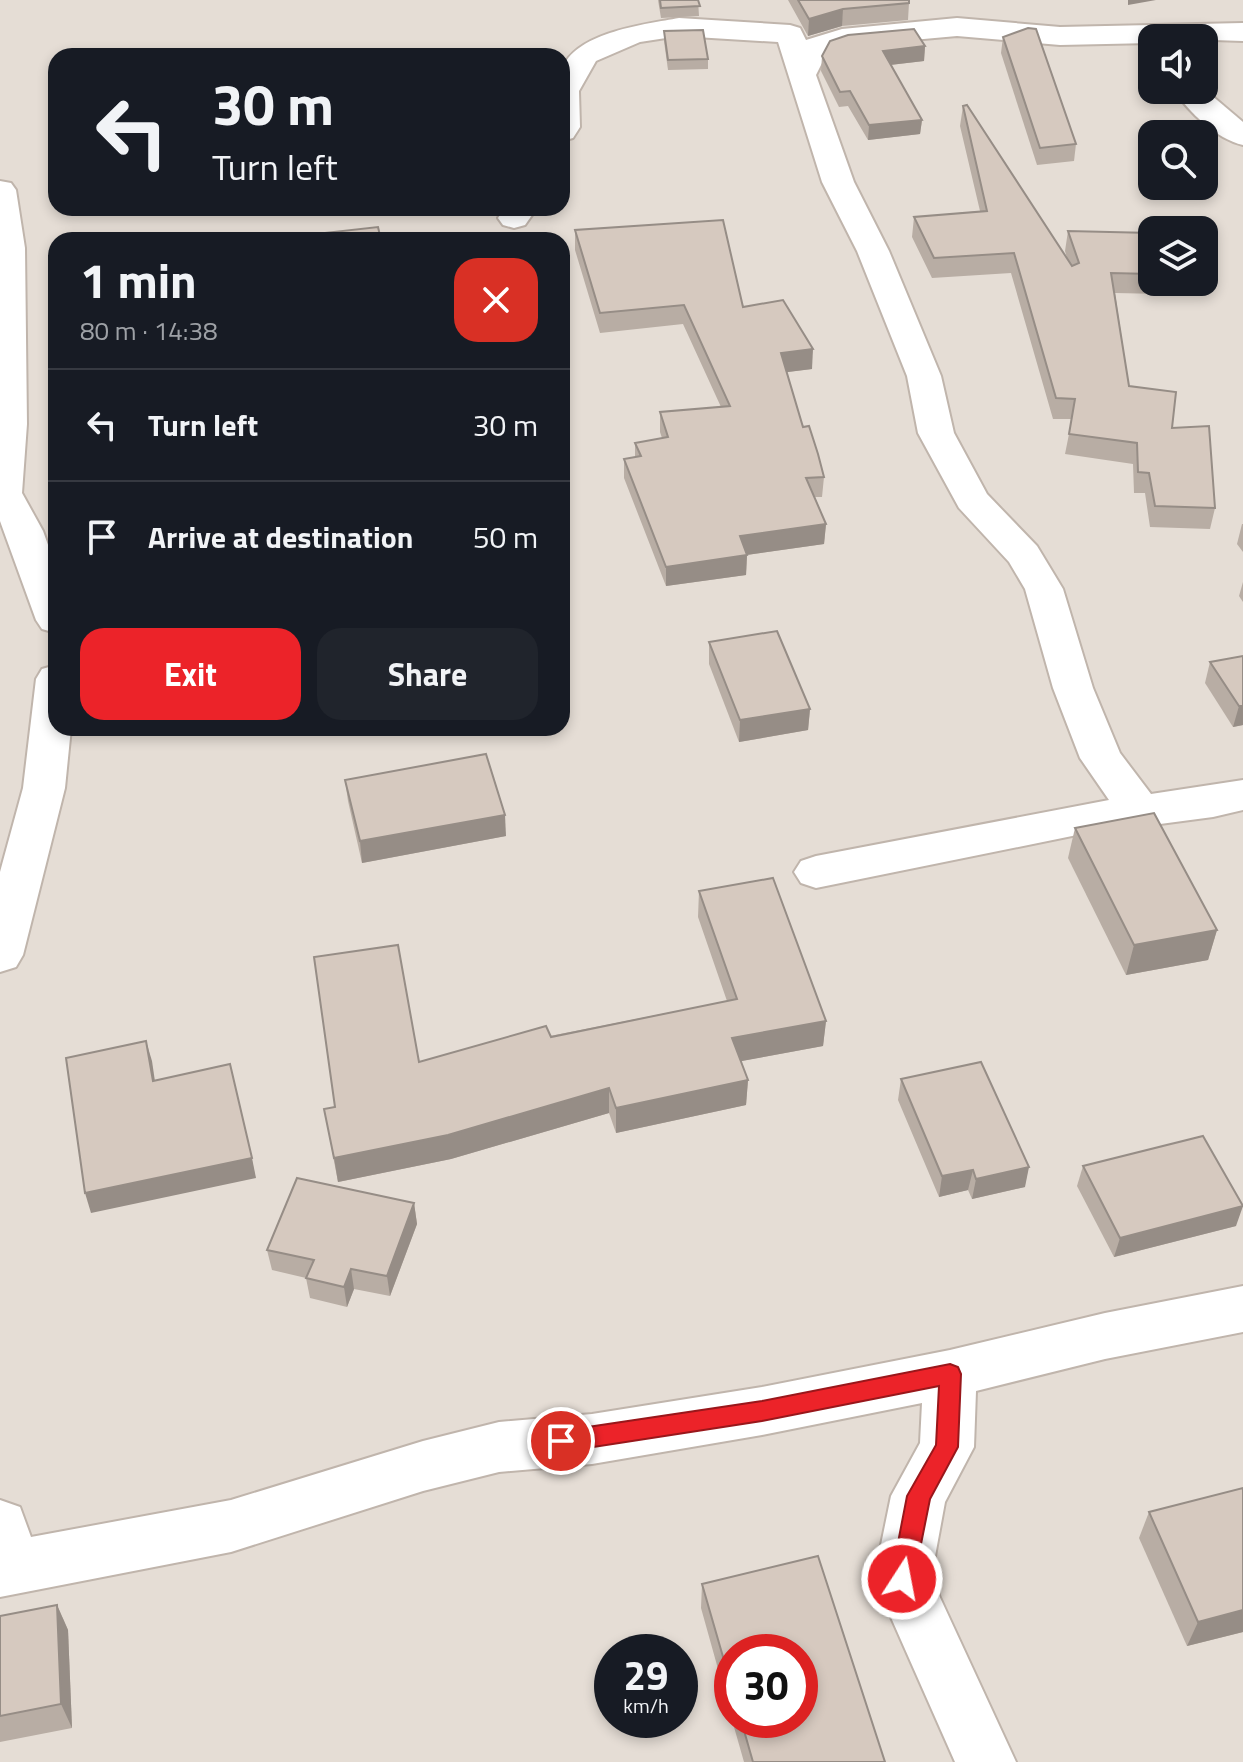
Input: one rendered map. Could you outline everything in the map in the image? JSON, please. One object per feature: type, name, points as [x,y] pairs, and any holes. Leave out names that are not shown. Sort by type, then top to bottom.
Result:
[{"type":"street","points":[[801,75],[815,47],[842,38],[953,14],[1060,36],[1138,37]]},
{"type":"street","points":[[570,81],[585,55],[633,35],[679,27],[790,34],[838,182],[873,251],[924,376],[936,433],[972,500],[1024,555],[1044,589],[1073,688],[1101,758],[1139,809]]},
{"type":"street","points":[[1218,33],[1243,32]]},
{"type":"street","points":[[1200,104],[1243,136]]},
{"type":"street","points":[[0,190],[9,248],[9,424],[4,493],[24,531],[48,598]]},
{"type":"street","points":[[0,955],[44,788],[50,736]]},
{"type":"street","points":[[816,872],[1139,809],[1213,802],[1243,795]]},
{"type":"street","points":[[4,1555],[231,1526],[423,1466],[499,1447],[592,1439],[762,1411],[950,1374],[1105,1336],[1243,1309]]},
{"type":"street","points":[[950,1374],[947,1447],[919,1496],[902,1579],[986,1762]]},
{"type":"shaded area","points":[[0,0],[1243,0],[1243,1762],[0,1762]]},
{"type":"building","points":[[660,0],[698,0],[700,6],[661,8]]},
{"type":"building","points":[[798,0],[909,0],[909,3],[843,9],[809,19]]},
{"type":"building","points":[[1028,28],[1036,29],[1076,144],[1040,148],[1003,37]]},
{"type":"building","points":[[914,29],[925,46],[883,51],[922,120],[869,125],[850,91],[840,92],[822,56],[830,41],[848,35]]},
{"type":"building","points":[[703,30],[708,59],[668,60],[664,31]]},
{"type":"building","points":[[967,105],[1072,266],[1079,263],[1068,231],[1138,233],[1138,274],[1111,273],[1129,386],[1176,392],[1172,428],[1209,426],[1215,508],[1155,506],[1149,473],[1138,472],[1137,443],[1069,434],[1075,399],[1056,398],[1014,253],[934,258],[914,217],[987,211],[963,106]]},
{"type":"building","points":[[723,220],[743,307],[783,300],[813,349],[781,353],[803,427],[809,426],[818,454],[824,477],[806,478],[826,524],[740,536],[747,555],[666,567],[624,459],[641,456],[635,443],[668,437],[660,412],[730,406],[684,305],[600,313],[575,230]]},
{"type":"building","points":[[378,227],[379,232],[333,232]]},
{"type":"building","points":[[777,631],[810,709],[740,720],[709,642]]},
{"type":"building","points":[[1243,656],[1243,706],[1239,706],[1210,662]]},
{"type":"building","points":[[486,754],[505,815],[360,841],[345,780]]},
{"type":"building","points":[[1154,813],[1217,930],[1134,945],[1075,828]]},
{"type":"building","points":[[773,878],[826,1021],[732,1038],[748,1080],[616,1108],[609,1088],[448,1135],[334,1158],[324,1109],[335,1107],[314,957],[398,945],[419,1062],[546,1026],[551,1037],[737,999],[699,891]]},
{"type":"building","points":[[146,1041],[153,1081],[230,1064],[252,1158],[85,1193],[66,1058]]},
{"type":"building","points":[[981,1062],[1029,1167],[976,1179],[973,1170],[942,1176],[901,1079]]},
{"type":"building","points":[[1203,1136],[1243,1206],[1120,1238],[1083,1166]]},
{"type":"building","points":[[297,1178],[414,1203],[387,1276],[351,1269],[344,1287],[306,1278],[314,1260],[267,1250]]},
{"type":"building","points":[[1243,1488],[1243,1610],[1198,1622],[1149,1512]]},
{"type":"building","points":[[818,1556],[885,1762],[753,1762],[746,1738],[818,1738],[818,1634],[716,1634],[702,1584]]},
{"type":"building","points":[[57,1605],[61,1704],[0,1716],[0,1616]]},
{"type":"route","points":[[561,1441],[592,1439],[762,1411],[950,1374],[947,1447],[919,1496],[902,1579]]}]
